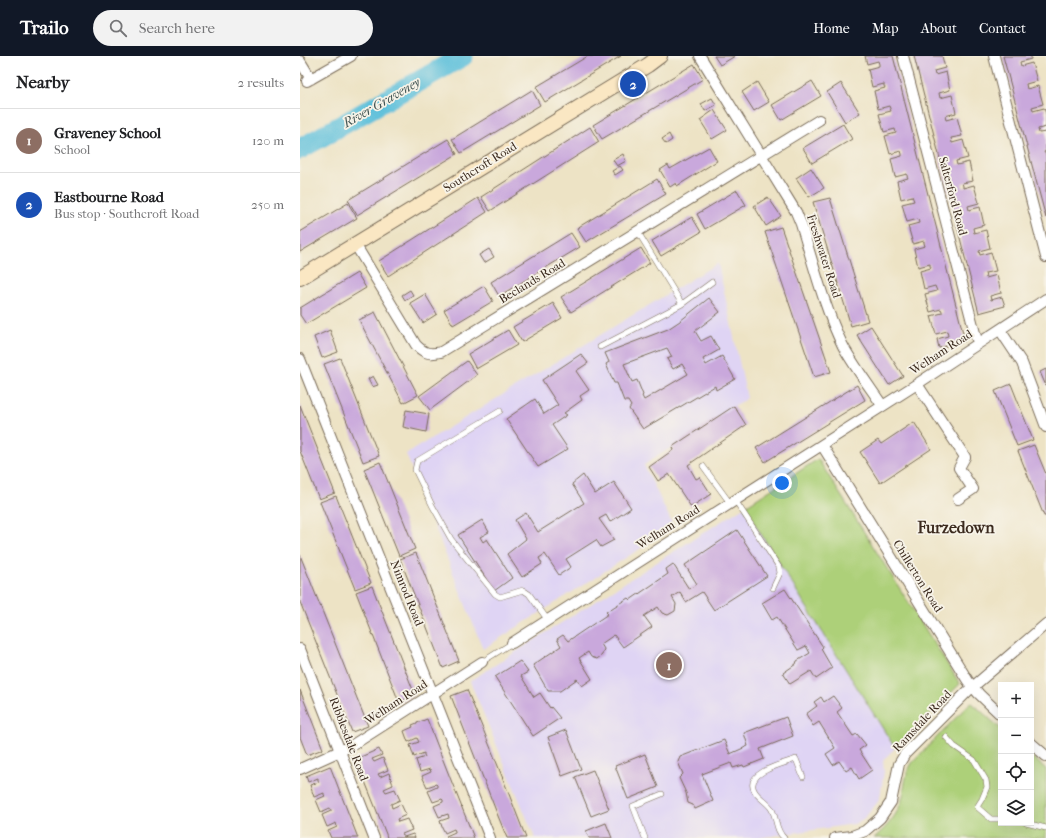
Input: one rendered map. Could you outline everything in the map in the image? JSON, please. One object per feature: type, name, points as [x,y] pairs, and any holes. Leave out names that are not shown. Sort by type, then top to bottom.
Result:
[{"type":"street","points":[[300,61],[309,80],[351,56]]},
{"type":"street","name":"Southcroft Road","points":[[300,278],[646,60],[660,56]]},
{"type":"street","name":"Freshwater Road","points":[[700,56],[796,212],[841,341],[882,405]]},
{"type":"street","name":"Salterford Road","points":[[903,56],[976,337],[979,343]]},
{"type":"street","points":[[994,56],[1046,256]]},
{"type":"street","name":"Beclands Road","points":[[355,244],[416,345],[423,351],[432,354],[441,352],[819,120]]},
{"type":"street","name":"Welham Road","points":[[512,643],[547,619],[917,384],[1046,299]]},
{"type":"street","points":[[1000,330],[1022,363],[1046,427]]},
{"type":"street","name":"Nimrod Road","points":[[300,359],[490,838]]},
{"type":"street","points":[[917,384],[965,457],[960,468],[973,489],[958,499]]},
{"type":"street","name":"Chillerton Road","points":[[822,445],[925,613],[973,687],[998,712]]},
{"type":"street","name":"Ramsdale Road","points":[[835,838],[852,836],[865,831],[880,818],[891,802],[899,764],[905,754],[973,687],[1046,624]]},
{"type":"street","name":"Ribblesdale Road","points":[[300,652],[374,838]]},
{"type":"street","name":"Welham Road","points":[[300,769],[341,752],[360,741],[482,662]]},
{"type":"street","points":[[1034,746],[1046,756]]},
{"type":"lane","points":[[638,232],[682,304]]},
{"type":"lane","points":[[600,347],[682,304],[712,282]]},
{"type":"lane","points":[[500,411],[417,461],[415,470],[451,539],[495,594],[500,597],[523,590],[529,594],[547,619]]},
{"type":"lane","points":[[703,466],[732,501],[779,567],[780,574],[773,588]]},
{"type":"lane","name":"Welham Road","points":[[482,662],[512,643]]},
{"type":"lane","points":[[946,737],[954,746],[974,760],[986,780],[987,787],[977,807],[991,819],[998,819]]},
{"type":"lane","points":[[784,838],[778,832],[775,816],[770,807],[754,791],[752,784],[755,776],[796,759],[803,777]]},
{"type":"lane","points":[[645,838],[633,806],[662,794]]},
{"type":"lane","points":[[1034,825],[1046,828]]},
{"type":"shaded area","points":[[718,263],[747,398],[644,465],[674,527],[483,649],[406,454]]},
{"type":"shaded area","points":[[744,507],[895,748],[883,760],[884,771],[880,797],[877,803],[861,821],[854,824],[758,838],[535,838],[470,681]]},
{"type":"green space","points":[[818,459],[960,684],[895,748],[744,507]]},
{"type":"green space","points":[[971,702],[998,726],[998,826],[1034,826],[1034,759],[1046,769],[1046,838],[874,838],[888,825],[899,809],[907,775],[912,763]]},
{"type":"building","points":[[588,56],[621,56],[545,102],[536,87]]},
{"type":"building","points":[[714,56],[735,56],[720,65]]},
{"type":"building","points":[[865,56],[893,56],[965,341],[939,348],[937,339],[948,336],[947,331],[936,334],[931,316],[942,313],[942,311],[941,309],[930,312],[925,294],[937,291],[935,286],[924,289],[920,271],[931,268],[930,264],[918,267],[914,249],[925,246],[924,241],[913,244],[908,226],[919,223],[918,219],[907,222],[902,204],[914,201],[912,196],[901,199],[897,181],[908,178],[907,174],[895,177],[891,159],[902,156],[902,154],[901,151],[890,154],[885,136],[896,133],[895,129],[884,132],[879,114],[891,111],[889,106],[878,109],[874,91],[885,88],[884,84],[872,87],[868,69],[879,66],[879,64],[878,61],[867,64]]},
{"type":"building","points":[[914,56],[942,56],[945,68],[934,71],[935,75],[946,72],[950,90],[939,93],[940,98],[952,95],[956,113],[945,116],[946,120],[957,117],[962,136],[951,138],[952,143],[963,140],[968,158],[956,161],[957,165],[969,162],[973,181],[962,183],[963,188],[974,185],[979,203],[968,206],[969,210],[980,207],[984,225],[973,228],[974,233],[986,230],[990,248],[979,251],[980,255],[991,252],[996,271],[985,273],[986,278],[997,275],[1001,293],[990,296],[991,300],[1002,297],[1005,306],[979,313]]},
{"type":"building","points":[[1003,56],[1031,56],[1031,59],[1020,62],[1021,66],[1032,63],[1037,81],[1026,84],[1027,89],[1038,86],[1043,104],[1032,107],[1033,111],[1044,108],[1046,114],[1046,127],[1038,129],[1039,133],[1046,132],[1046,151],[1044,152],[1046,155],[1046,218]]},
{"type":"building","points":[[694,64],[703,79],[602,139],[593,125]]},
{"type":"building","points":[[812,81],[821,96],[781,120],[772,105]]},
{"type":"building","points":[[757,82],[769,102],[754,111],[742,92]]},
{"type":"building","points":[[841,83],[860,113],[845,122],[827,92]]},
{"type":"building","points":[[532,90],[540,105],[461,153],[452,139]]},
{"type":"building","points":[[712,98],[716,105],[705,111],[701,104]]},
{"type":"building","points":[[714,110],[727,130],[712,139],[700,120]]},
{"type":"building","points":[[843,124],[852,139],[812,163],[803,148]]},
{"type":"building","points":[[590,127],[599,142],[490,211],[481,197]]},
{"type":"building","points":[[669,134],[672,140],[666,144],[662,139]]},
{"type":"building","points":[[448,139],[457,154],[357,215],[348,200]]},
{"type":"building","points":[[709,147],[717,161],[677,186],[676,183],[670,187],[660,170],[668,165],[670,169]]},
{"type":"building","points":[[623,154],[626,161],[617,166],[613,160]]},
{"type":"building","points":[[620,166],[623,170],[615,175],[612,171]]},
{"type":"building","points":[[811,168],[824,188],[809,197],[796,178]]},
{"type":"building","points":[[657,179],[666,194],[586,242],[577,228]]},
{"type":"building","points":[[737,190],[746,205],[705,229],[697,214]]},
{"type":"building","points":[[768,197],[781,216],[766,226],[754,206]]},
{"type":"building","points":[[478,198],[487,212],[388,276],[379,261]]},
{"type":"building","points":[[830,198],[868,321],[851,326],[813,202]]},
{"type":"building","points":[[348,203],[357,218],[300,252],[300,232]]},
{"type":"building","points":[[692,217],[701,232],[661,256],[652,241]]},
{"type":"building","points":[[781,227],[831,372],[814,377],[765,232]]},
{"type":"building","points":[[571,233],[580,247],[499,296],[491,282]]},
{"type":"building","points":[[641,248],[650,263],[571,312],[561,297]]},
{"type":"building","points":[[489,249],[494,257],[484,263],[479,255]]},
{"type":"building","points":[[357,273],[366,288],[306,324],[300,315],[300,308]]},
{"type":"building","points":[[484,286],[493,301],[453,325],[444,310]]},
{"type":"building","points":[[410,290],[413,295],[405,300],[402,295]]},
{"type":"building","points":[[425,294],[437,314],[423,323],[410,303]]},
{"type":"building","points":[[709,298],[720,312],[695,331],[701,341],[711,336],[719,350],[703,359],[706,365],[722,356],[735,379],[716,390],[715,386],[643,429],[629,409],[631,406],[628,401],[624,401],[617,383],[614,383],[606,364],[609,362],[605,353],[668,329]],"holes":[[[667,348],[672,357],[667,359],[673,369],[682,364],[688,374],[644,400],[637,380],[632,382],[624,364]]]},
{"type":"building","points":[[553,303],[562,318],[522,342],[513,327]]},
{"type":"building","points":[[375,312],[418,395],[403,403],[359,320]]},
{"type":"building","points":[[871,326],[903,376],[889,385],[857,335]]},
{"type":"building","points":[[330,330],[338,352],[322,358],[314,337]]},
{"type":"building","points":[[508,330],[517,345],[476,369],[468,354]]},
{"type":"building","points":[[581,354],[588,363],[576,371],[589,390],[580,396],[582,400],[564,413],[567,415],[552,425],[568,449],[538,467],[506,419],[535,399],[544,414],[558,405],[542,380]]},
{"type":"building","points":[[340,358],[379,456],[363,462],[324,364]]},
{"type":"building","points":[[467,361],[477,375],[430,410],[419,396]]},
{"type":"building","points":[[1046,369],[1046,386],[1040,372]]},
{"type":"building","points":[[373,376],[378,385],[372,387],[368,379]]},
{"type":"building","points":[[1011,384],[1033,440],[1017,446],[995,391]]},
{"type":"building","points":[[857,385],[865,400],[765,462],[756,448]]},
{"type":"building","points":[[300,405],[335,493],[319,499],[300,451]]},
{"type":"building","points":[[734,406],[746,425],[688,465],[696,479],[700,477],[711,494],[691,507],[669,474],[658,481],[649,467],[673,450],[672,447]]},
{"type":"building","points":[[406,410],[429,414],[426,432],[403,427]]},
{"type":"building","points":[[914,422],[931,449],[880,483],[860,452],[878,440],[881,444]]},
{"type":"building","points":[[1034,445],[1046,474],[1046,516],[1044,516],[1018,451]]},
{"type":"building","points":[[380,462],[415,549],[399,556],[364,469]]},
{"type":"building","points":[[583,475],[595,494],[614,482],[631,508],[610,522],[606,515],[599,519],[614,540],[601,547],[596,540],[566,559],[571,567],[559,575],[545,554],[539,558],[542,564],[522,577],[507,554],[526,539],[515,520],[526,513],[538,532],[584,503],[572,484]]},
{"type":"building","points":[[336,496],[371,583],[355,589],[320,502]]},
{"type":"building","points":[[482,520],[489,532],[480,537],[483,542],[487,539],[512,578],[494,591],[458,535]]},
{"type":"building","points":[[737,530],[767,576],[714,610],[702,592],[686,602],[680,592],[672,597],[676,604],[675,611],[668,615],[662,613],[658,607],[644,616],[652,627],[623,647],[614,635],[601,644],[604,649],[602,655],[597,659],[591,657],[588,652],[579,658],[592,679],[582,686],[577,679],[560,691],[548,691],[533,665],[561,646],[557,639],[563,635],[568,641],[608,614],[606,612],[628,598],[630,600],[668,574],[666,569],[673,564],[689,589],[697,584],[685,565]]},
{"type":"building","points":[[416,553],[459,661],[443,668],[400,559]]},
{"type":"building","points":[[300,555],[368,726],[352,732],[300,602]]},
{"type":"building","points":[[372,586],[415,695],[399,702],[356,592]]},
{"type":"building","points":[[785,589],[823,647],[821,649],[832,668],[816,679],[811,671],[790,684],[783,673],[796,664],[797,661],[810,653],[806,646],[798,650],[777,617],[772,620],[762,603]]},
{"type":"building","points":[[520,661],[528,672],[521,676],[534,697],[540,693],[550,708],[551,707],[560,718],[533,736],[495,677]]},
{"type":"building","points":[[300,690],[323,749],[307,755],[300,737]]},
{"type":"building","points":[[467,690],[526,838],[507,838],[498,816],[451,696]]},
{"type":"building","points":[[833,696],[842,708],[837,712],[853,736],[857,734],[866,745],[859,750],[872,770],[859,779],[852,767],[846,771],[839,761],[833,765],[826,754],[835,748],[819,722],[813,726],[806,714],[817,706],[814,702],[821,697],[824,702]]},
{"type":"building","points":[[786,717],[793,736],[760,749],[764,759],[744,767],[743,765],[733,768],[731,763],[702,774],[713,801],[695,809],[693,805],[688,803],[686,793],[679,778],[683,774],[678,762],[680,757],[724,740],[730,754],[748,746],[744,733]]},
{"type":"building","points":[[427,719],[474,838],[447,838],[446,836],[455,831],[454,829],[445,833],[440,821],[449,818],[448,814],[439,817],[434,806],[443,802],[443,800],[433,802],[428,791],[437,787],[437,785],[427,787],[422,776],[431,772],[430,769],[420,772],[416,760],[425,757],[424,753],[414,757],[410,745],[419,742],[417,738],[408,742],[404,731],[413,727],[412,725]]},
{"type":"building","points":[[566,730],[581,769],[562,776],[548,737]]},
{"type":"building","points":[[379,749],[382,755],[372,759],[374,762],[383,758],[388,770],[378,774],[380,777],[389,773],[393,785],[384,789],[386,792],[395,789],[400,800],[391,804],[392,808],[401,804],[406,815],[397,819],[398,822],[407,819],[412,830],[402,834],[404,837],[413,834],[415,838],[387,838],[356,759]]},
{"type":"building","points":[[645,754],[658,787],[628,799],[615,766]]},
{"type":"building","points":[[330,766],[358,838],[331,838],[328,831],[337,827],[336,823],[327,827],[322,815],[331,810],[330,808],[321,812],[316,800],[325,796],[324,793],[314,797],[310,785],[319,782],[318,778],[308,782],[306,776]]},
{"type":"building","points":[[593,770],[609,809],[591,816],[575,777]]},
{"type":"building","points":[[606,823],[612,838],[589,838],[586,831]]},
{"type":"waterway","name":"River Graveney","points":[[300,149],[463,56]]},
{"type":"place","name":"Eastbourne Road","points":[[633,84]]},
{"type":"place","name":"Graveney School","points":[[669,665]]},
{"type":"district","name":"Furzedown","points":[[956,527]]}]
